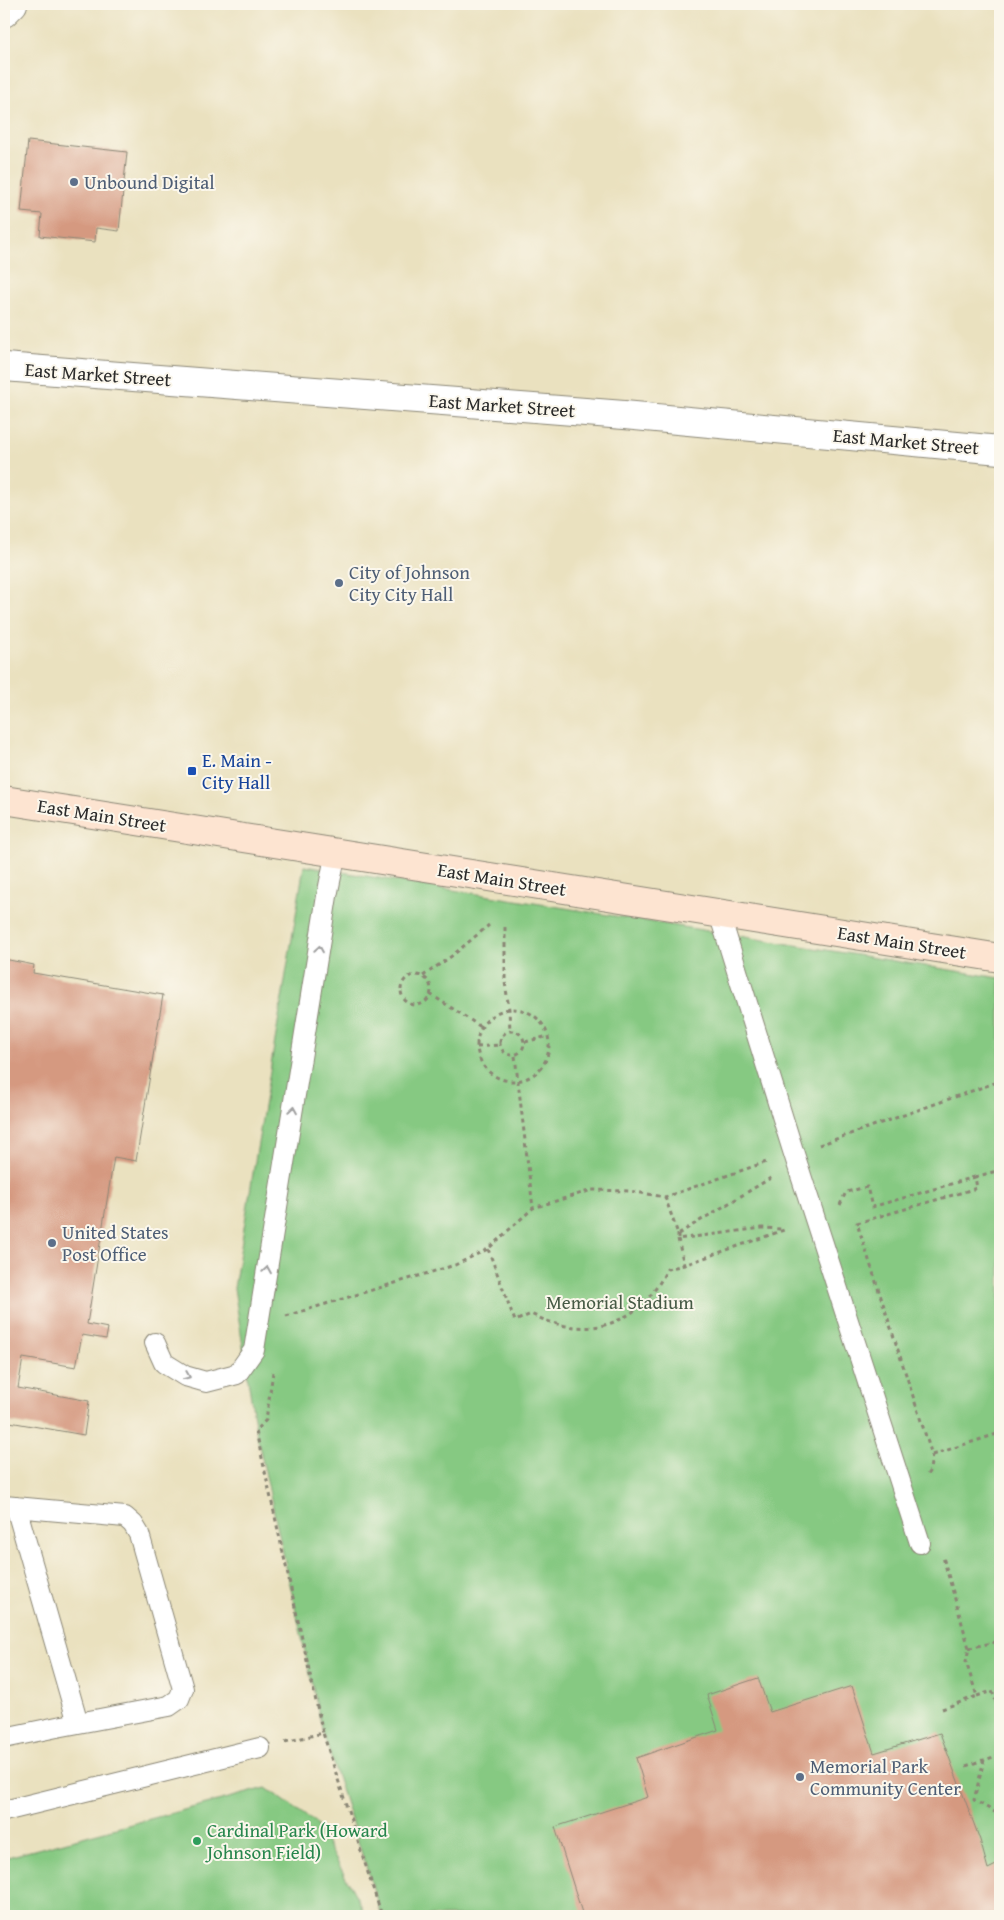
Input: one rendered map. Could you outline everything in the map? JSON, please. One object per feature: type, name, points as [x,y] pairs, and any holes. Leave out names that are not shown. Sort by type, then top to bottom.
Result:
[{"type":"main road","name":"East Main Street","points":[[4,800],[1000,958]]},
{"type":"street","points":[[4,14],[13,4]]},
{"type":"street","name":"East Market Street","points":[[4,367],[624,415],[1000,450]]},
{"type":"lane","points":[[155,1343],[164,1363],[185,1376],[206,1382],[237,1374],[254,1350],[327,896],[336,852]]},
{"type":"lane","points":[[719,913],[794,1154],[920,1543]]},
{"type":"lane","points":[[4,1738],[169,1706],[179,1699],[183,1689],[139,1534],[133,1524],[125,1517],[10,1506],[78,1723]]},
{"type":"lane","points":[[4,1811],[260,1748]]},
{"type":"path","points":[[423,976],[430,984],[430,994],[425,1002],[411,1004],[403,997],[401,988],[406,979],[414,975],[423,976],[453,955],[489,925]]},
{"type":"path","points":[[504,927],[505,982],[510,1031]]},
{"type":"path","points":[[430,994],[481,1027]]},
{"type":"path","points":[[509,1008],[529,1012],[538,1018],[548,1036],[549,1047],[546,1059],[535,1073],[519,1080],[507,1080],[496,1076],[486,1069],[479,1059],[476,1047],[481,1027],[489,1018],[509,1008]]},
{"type":"path","points":[[500,1045],[503,1034],[510,1031],[518,1032],[525,1042]]},
{"type":"path","points":[[525,1042],[548,1036]]},
{"type":"path","points":[[500,1045],[507,1055],[514,1056],[521,1052],[525,1042]]},
{"type":"path","points":[[476,1047],[500,1045]]},
{"type":"path","points":[[514,1056],[519,1080],[533,1208]]},
{"type":"path","points":[[794,1154],[1000,1082]]},
{"type":"path","points":[[284,1308],[283,1318],[455,1265],[488,1249],[533,1208],[592,1190],[630,1191],[665,1197],[769,1161]]},
{"type":"path","points":[[867,1187],[872,1207],[1000,1170]]},
{"type":"path","points":[[678,1236],[775,1176]]},
{"type":"path","points":[[926,1477],[930,1470],[932,1455],[857,1223],[977,1188],[976,1177]]},
{"type":"path","points":[[665,1197],[678,1236],[684,1265]]},
{"type":"path","points":[[488,1249],[515,1321],[531,1314],[560,1326],[578,1328],[608,1325],[634,1312],[648,1300],[660,1285],[667,1269],[684,1265],[784,1230],[762,1228],[678,1236]]},
{"type":"path","points":[[274,1369],[266,1420],[256,1431],[323,1733],[382,1916]]},
{"type":"path","points":[[932,1455],[1000,1433]]},
{"type":"path","points":[[969,1648],[1000,1641]]},
{"type":"path","points":[[977,1696],[992,1690],[1000,1712]]},
{"type":"path","points":[[260,1748],[323,1733]]},
{"type":"path","points":[[966,1766],[1000,1755]]},
{"type":"path","points":[[984,1760],[974,1800],[1000,1815]]},
{"type":"green space","name":"Memorial Stadium","points":[[304,866],[1000,978],[1000,1916],[382,1916],[323,1733],[256,1431],[234,1288]]},
{"type":"green space","name":"Cardinal Park (Howard Johnson Field)","points":[[266,1788],[316,1823],[362,1907],[365,1916],[4,1916],[4,1858]]},
{"type":"building","name":"Unbound Digital","points":[[28,141],[127,152],[119,231],[96,228],[95,242],[40,236],[42,214],[21,212]]},
{"type":"building","name":"United States Post Office","points":[[4,959],[34,965],[33,973],[163,995],[136,1161],[114,1157],[87,1324],[108,1328],[106,1339],[82,1335],[76,1367],[23,1358],[18,1388],[89,1401],[84,1435],[4,1421]]},
{"type":"building","name":"Memorial Park Community Center","points":[[758,1678],[770,1712],[852,1686],[874,1753],[940,1733],[980,1840],[988,1869],[1000,1863],[1000,1916],[583,1916],[555,1827],[648,1797],[636,1758],[718,1730],[707,1695]]},
{"type":"place","name":"Unbound Digital","points":[[74,182]]},
{"type":"place","name":"City of Johnson City City Hall","points":[[339,583]]},
{"type":"place","name":"E. Main - City Hall","points":[[192,771]]},
{"type":"place","name":"United States Post Office","points":[[52,1243]]},
{"type":"place","name":"Memorial Park Community Center","points":[[800,1777]]},
{"type":"place","name":"Cardinal Park (Howard Johnson Field)","points":[[197,1841]]}]
